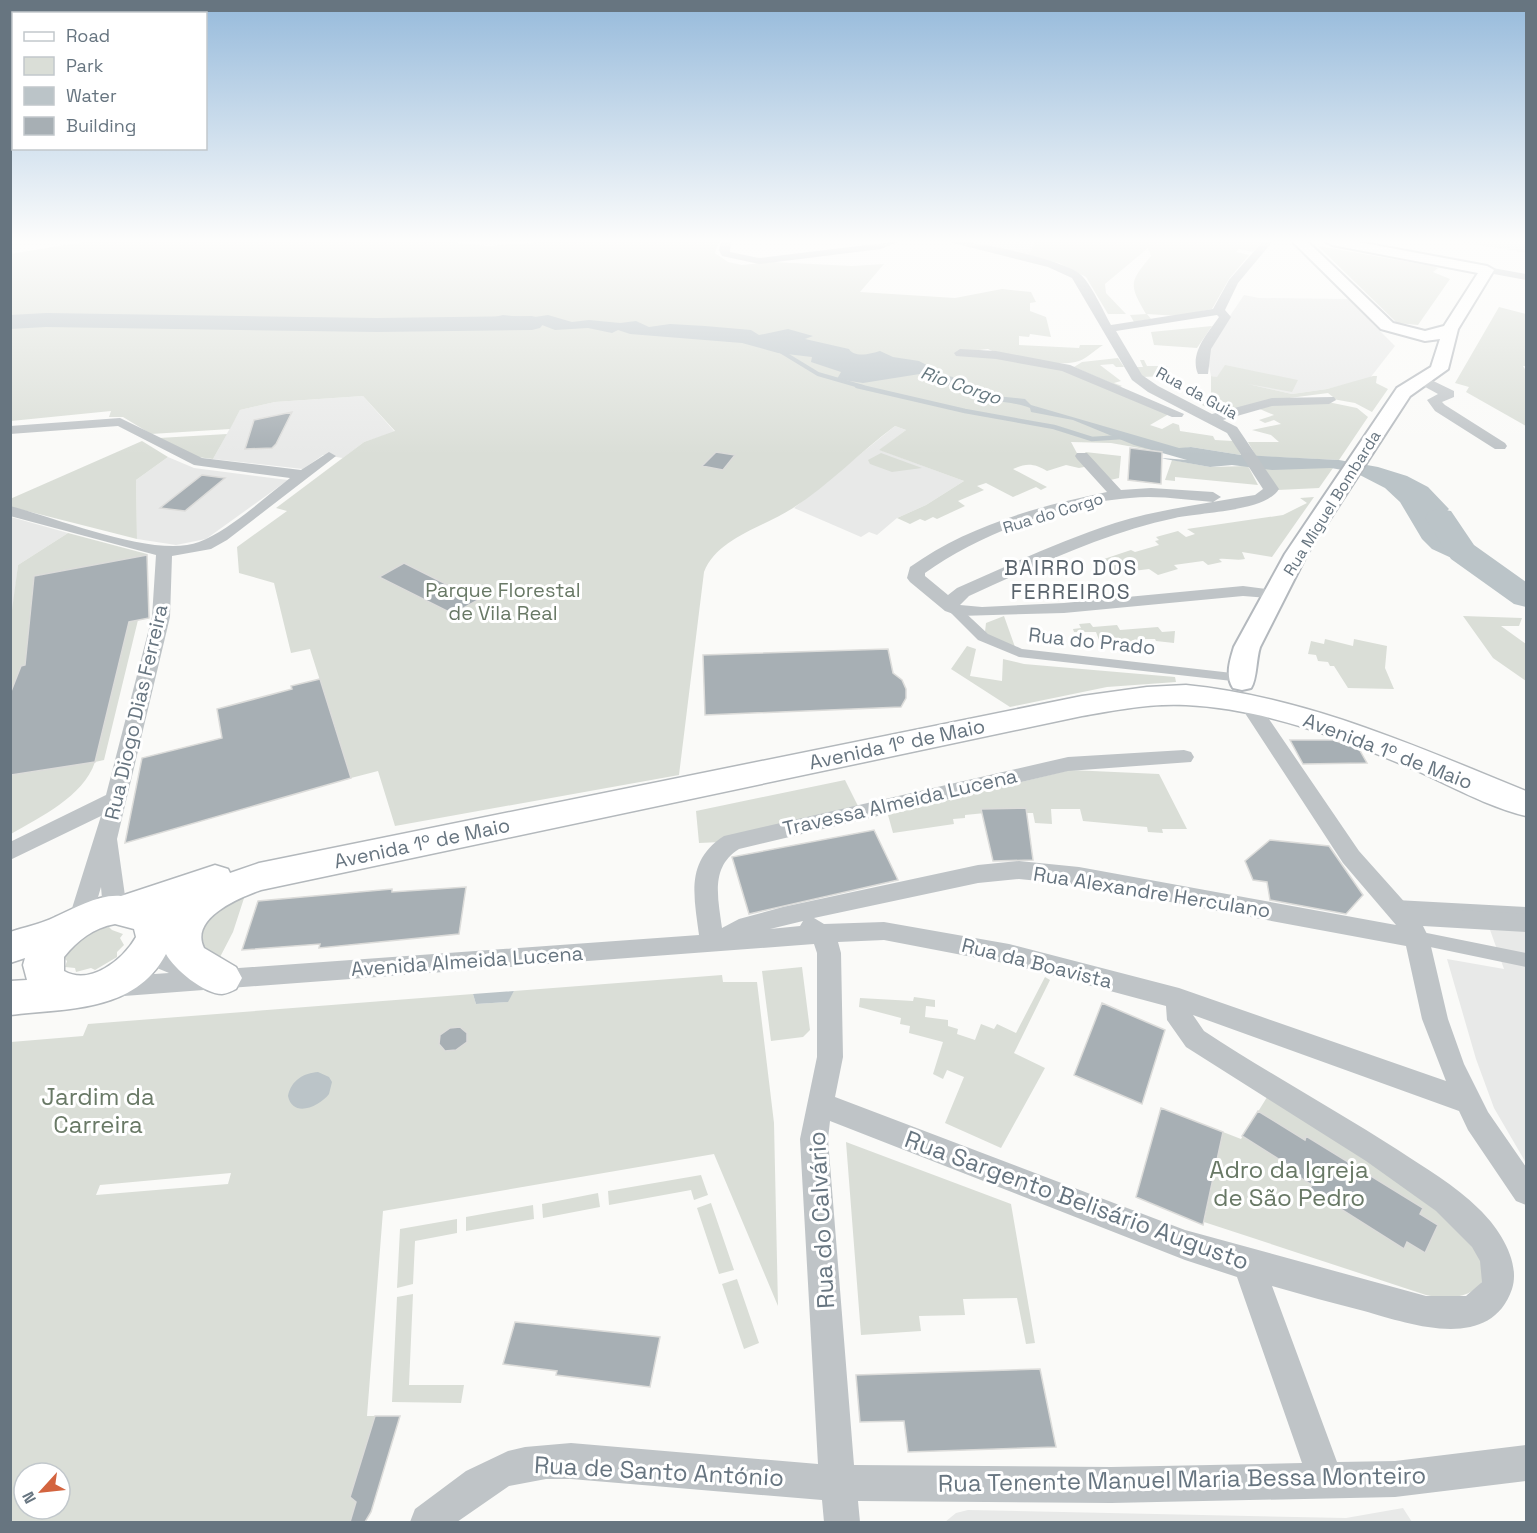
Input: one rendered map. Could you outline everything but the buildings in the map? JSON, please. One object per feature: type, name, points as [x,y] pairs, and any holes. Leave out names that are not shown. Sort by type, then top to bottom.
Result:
[{"type":"main road","points":[[1371,313],[1383,324],[1430,344],[1441,356]]},
{"type":"main road","points":[[1424,380],[1439,369],[1450,329],[1460,313]]},
{"type":"main road","points":[[1412,335],[1434,336],[1450,329]]},
{"type":"main road","name":"Rua Miguel Bombarda","points":[[1237,691],[1247,647],[1289,567],[1403,392],[1424,380]]},
{"type":"main road","points":[[1237,691],[1249,692],[1259,698],[1346,722],[1527,796]]},
{"type":"main road","name":"Avenida 1º de Maio","points":[[10,948],[75,924],[218,879],[259,877],[1089,705],[1169,695],[1237,691],[1348,732],[1527,804]]},
{"type":"main road","name":"Avenida 1º de Maio","points":[[86,989],[132,971],[170,922],[208,898],[259,877]]},
{"type":"main road","points":[[208,898],[186,924],[181,944],[189,959],[222,978]]},
{"type":"main road","points":[[120,910],[144,915],[154,928],[153,942]]},
{"type":"main road","points":[[75,924],[48,949],[44,961],[44,973],[49,982],[59,988],[86,989]]},
{"type":"main road","points":[[10,998],[86,989]]},
{"type":"street","name":"Rua da Guia","points":[[1099,313],[1127,362],[1142,381],[1232,430],[1271,489],[1268,494],[1253,500]]},
{"type":"street","points":[[1108,329],[1214,313]]},
{"type":"street","points":[[1203,371],[1201,361],[1203,350],[1225,317],[1221,313]]},
{"type":"street","points":[[960,353],[996,355],[1060,367],[1179,415],[1195,418],[1210,417],[1272,402],[1329,400]]},
{"type":"street","points":[[1424,380],[1449,394],[1434,400],[1440,408],[1500,446]]},
{"type":"street","points":[[10,430],[120,422],[141,430],[194,460],[304,475]]},
{"type":"street","points":[[10,511],[147,549],[186,550],[213,542],[329,456]]},
{"type":"street","points":[[1082,456],[1118,495]]},
{"type":"street","name":"Rua do Corgo","points":[[952,608],[916,578],[917,569],[958,546],[1017,521],[1118,495],[1140,493],[1253,500]]},
{"type":"street","points":[[1253,500],[1168,514],[1091,536],[972,588],[954,598],[952,608],[970,612],[1050,609],[1243,591],[1275,595]]},
{"type":"street","name":"Rua Diogo Dias Ferreira","points":[[107,837],[162,611],[164,551]]},
{"type":"street","name":"Rua do Prado","points":[[952,608],[982,638],[1019,653],[1237,691]]},
{"type":"street","points":[[1237,691],[1351,857],[1406,920],[1438,1027],[1469,1102],[1484,1130],[1527,1191]]},
{"type":"street","name":"Travessa Almeida Lucena","points":[[712,944],[706,869],[714,853],[732,842],[1068,764],[1184,757]]},
{"type":"street","points":[[10,852],[115,800]]},
{"type":"street","points":[[107,837],[120,910]]},
{"type":"street","points":[[75,924],[107,837]]},
{"type":"street","name":"Rua Alexandre Herculano","points":[[888,893],[992,872],[1044,871],[1406,920],[1527,923]]},
{"type":"street","name":"Avenida Almeida Lucena","points":[[712,944],[748,926],[888,893]]},
{"type":"street","points":[[1406,920],[1527,914]]},
{"type":"street","points":[[596,952],[636,963],[818,950],[825,952],[825,946],[806,923],[783,916]]},
{"type":"street","points":[[1406,920],[1527,960]]},
{"type":"street","name":"Avenida Almeida Lucena","points":[[86,989],[712,944],[825,946],[864,931],[894,932]]},
{"type":"street","name":"Rua da Boavista","points":[[894,932],[1009,954],[1179,999],[1469,1102]]},
{"type":"street","name":"Avenida Almeida Lucena","points":[[153,942],[161,958],[179,968],[222,978]]},
{"type":"street","name":"Rua do Calvário","points":[[825,946],[830,1057],[814,1139],[837,1483],[842,1522]]},
{"type":"street","name":"Rua Sargento Belisário Augusto","points":[[819,1104],[1185,1245],[1396,1306],[1442,1314],[1456,1314],[1481,1306],[1496,1292],[1499,1281],[1496,1259],[1489,1244],[1455,1207],[1380,1155],[1195,1039],[1180,1020],[1179,999]]},
{"type":"street","points":[[1248,1264],[1326,1480]]},
{"type":"street","name":"Rua de Santo António","points":[[428,1522],[494,1473],[509,1467],[541,1461],[571,1461],[837,1483]]},
{"type":"street","name":"Rua Tenente Manuel Maria Bessa Monteiro","points":[[837,1483],[1111,1485],[1395,1479],[1527,1463]]},
{"type":"shaded area","points":[[1232,313],[1362,313],[1395,346],[1370,378],[1327,389],[1292,394],[1211,376],[1208,361],[1211,344]]},
{"type":"shaded area","points":[[363,396],[395,432],[364,442],[343,458],[323,455],[303,469],[213,459],[240,410],[275,402]]},
{"type":"shaded area","points":[[895,426],[906,430],[880,450],[964,481],[926,505],[897,518],[877,535],[869,532],[861,537],[794,508]]},
{"type":"shaded area","points":[[168,457],[194,468],[288,480],[206,539],[176,545],[137,539],[136,480]]},
{"type":"shaded area","points":[[11,517],[68,533],[18,565],[11,625]]},
{"type":"shaded area","points":[[1489,927],[1526,929],[1526,1163],[1494,1108],[1476,1059],[1447,959],[1504,969]]},
{"type":"shaded area","points":[[1403,1508],[1412,1522],[945,1522],[956,1513],[968,1510],[1346,1518]]},
{"type":"green space","name":"Parque Florestal de Vila Real","points":[[10,313],[1034,313],[1046,317],[1051,337],[1030,334],[1029,337],[1019,336],[1019,345],[1079,348],[1080,345],[1103,345],[1079,361],[1070,363],[1046,363],[1019,359],[988,349],[979,350],[1058,368],[1169,414],[1150,425],[1162,429],[1173,423],[1179,425],[1180,431],[1213,436],[1215,440],[1233,441],[1241,455],[1191,447],[1162,452],[1111,443],[1071,442],[1079,457],[1089,466],[1079,468],[1066,465],[1047,471],[1034,465],[1018,467],[1013,469],[1047,487],[1041,490],[1036,487],[1013,497],[986,483],[977,486],[984,490],[958,501],[965,506],[937,519],[933,517],[925,521],[920,519],[910,524],[897,518],[926,505],[964,481],[879,450],[906,430],[895,426],[806,499],[781,515],[742,534],[719,550],[710,560],[704,572],[679,775],[395,826],[378,771],[351,778],[310,649],[291,653],[274,583],[239,573],[237,547],[287,511],[276,508],[364,442],[395,431],[363,396],[275,402],[240,410],[230,429],[151,434],[123,417],[109,417],[111,411],[11,421]]},
{"type":"green space","points":[[1107,313],[1126,314],[1108,314]]},
{"type":"green space","points":[[1195,313],[1178,316],[1147,314],[1151,319],[1134,322],[1130,315],[1146,314]]},
{"type":"green space","points":[[1386,313],[1427,313],[1418,325],[1397,323]]},
{"type":"green space","points":[[1496,313],[1526,314],[1526,366],[1523,366],[1526,371],[1526,426],[1466,392],[1469,387],[1455,383]]},
{"type":"green space","points":[[1212,326],[1197,348],[1154,345],[1151,332]]},
{"type":"green space","points":[[1118,358],[1124,367],[1116,367],[1113,364],[1100,365],[1121,381],[1114,383],[1122,386],[1120,387],[1074,367],[1082,362]]},
{"type":"green space","points":[[1140,360],[1144,360],[1147,366],[1167,366],[1171,376],[1140,377],[1134,367],[1143,367]]},
{"type":"green space","points":[[1225,365],[1298,380],[1292,392],[1248,384],[1292,394],[1327,389],[1373,376],[1377,376],[1376,383],[1388,389],[1372,412],[1355,403],[1327,398],[1333,397],[1328,393],[1274,400],[1222,415],[1202,405],[1211,396],[1211,376],[1217,377]]},
{"type":"green space","points":[[1323,401],[1357,408],[1368,417],[1339,460],[1256,456],[1248,442],[1279,442],[1271,435],[1252,430],[1281,424],[1274,420],[1265,423],[1259,420],[1274,415],[1255,407]]},
{"type":"green space","points":[[227,434],[213,459],[197,457],[159,438]]},
{"type":"green space","points":[[142,441],[168,457],[136,480],[137,539],[11,507],[10,499]]},
{"type":"green space","points":[[1085,452],[1121,456],[1119,478],[1106,481]]},
{"type":"green space","points":[[881,453],[922,468],[892,472],[870,464],[868,460]]},
{"type":"green space","points":[[1172,460],[1210,467],[1248,466],[1258,485],[1175,477],[1175,481],[1165,480]]},
{"type":"green space","points":[[1333,468],[1319,488],[1278,490],[1265,469]]},
{"type":"green space","points":[[1314,497],[1272,557],[1242,552],[1245,559],[1219,559],[1222,562],[1208,565],[1203,561],[1174,565],[1178,569],[1158,575],[1149,569],[1109,574],[1092,563],[1131,550],[1135,552],[1159,545],[1155,541],[1159,540],[1156,537],[1178,531],[1186,537],[1195,534],[1187,529],[1283,515],[1307,503],[1300,498]]},
{"type":"green space","points":[[68,533],[147,554],[149,618],[138,620],[104,760],[95,762],[81,786],[71,796],[11,834],[10,625],[18,565]]},
{"type":"green space","points":[[1004,616],[1015,647],[995,641],[985,632],[986,623]]},
{"type":"green space","points":[[1463,616],[1522,618],[1519,626],[1501,626],[1526,644],[1526,681],[1493,658]]},
{"type":"green space","points":[[1090,623],[1093,627],[1117,625],[1120,630],[1158,627],[1162,632],[1175,631],[1174,643],[1155,639],[1141,639],[1131,643],[1099,640],[1096,632],[1074,632],[1073,629],[1081,628],[1079,624]]},
{"type":"green space","points":[[1325,639],[1353,646],[1354,639],[1387,646],[1385,668],[1394,689],[1348,688],[1334,666],[1330,666],[1328,662],[1318,661],[1316,655],[1308,654],[1311,641],[1324,644]]},
{"type":"green space","points":[[967,646],[976,649],[970,676],[1002,681],[1003,659],[1024,664],[1175,677],[1176,682],[1107,687],[1010,707],[951,669]]},
{"type":"green space","points":[[1070,770],[1159,774],[1187,829],[1162,829],[1163,833],[1148,832],[1147,827],[1083,821],[1080,809],[1051,809],[1052,824],[1035,823],[1033,813],[1027,813],[1026,809],[965,815],[965,818],[953,819],[954,824],[893,833],[888,815]]},
{"type":"green space","points":[[845,780],[859,808],[721,842],[699,843],[696,811]]},
{"type":"green space","points":[[246,892],[233,932],[218,961],[200,956],[190,940],[196,921],[218,903]]},
{"type":"green space","points":[[109,927],[123,934],[120,938],[124,945],[117,952],[117,957],[95,970],[91,968],[76,972],[75,968],[65,967],[67,961],[64,958],[64,951],[94,929]]},
{"type":"green space","points":[[802,967],[810,1030],[803,1037],[771,1041],[762,971]]},
{"type":"green space","name":"Jardim da Carreira","points":[[722,975],[723,982],[757,982],[774,1123],[778,1306],[714,1154],[383,1211],[367,1416],[400,1416],[371,1512],[365,1522],[11,1522],[11,1042],[83,1036],[88,1024],[473,994],[476,1004],[507,1002],[514,991]],"holes":[[[231,1173],[228,1184],[96,1195],[100,1185]]]},
{"type":"green space","points":[[1045,977],[1050,980],[1014,1053],[1045,1068],[1001,1148],[945,1123],[964,1077],[947,1070],[943,1079],[933,1074],[943,1042],[909,1033],[910,1026],[900,1024],[901,1018],[859,1007],[860,998],[913,1001],[914,997],[935,1000],[935,1007],[926,1006],[925,1017],[948,1020],[948,1026],[958,1029],[957,1034],[975,1040],[981,1024],[994,1029],[997,1024],[1016,1033]]},
{"type":"green space","name":"Adro da Igreja de São Pedro","points":[[1269,1094],[1318,1123],[1477,1241],[1484,1279],[1479,1286],[1473,1291],[1458,1296],[1426,1295],[1204,1222],[1223,1132],[1241,1139]]},
{"type":"green space","points":[[846,1142],[1011,1204],[1035,1343],[1026,1344],[1017,1298],[963,1299],[965,1315],[919,1316],[921,1331],[861,1335]]},
{"type":"green space","points":[[701,1175],[708,1195],[694,1200],[691,1190],[609,1205],[608,1191]]},
{"type":"green space","points":[[598,1193],[600,1207],[543,1218],[542,1204]]},
{"type":"green space","points":[[711,1203],[734,1270],[719,1274],[697,1208]]},
{"type":"green space","points":[[533,1205],[534,1219],[466,1231],[466,1217]]},
{"type":"green space","points":[[457,1219],[457,1233],[415,1241],[413,1284],[397,1288],[400,1229]]},
{"type":"green space","points":[[737,1279],[759,1343],[744,1349],[722,1284]]},
{"type":"green space","points":[[413,1294],[409,1385],[464,1385],[461,1403],[392,1402],[397,1297]]},
{"type":"water","points":[[503,315],[528,318],[548,315],[572,322],[636,321],[649,327],[670,324],[705,326],[751,330],[759,335],[788,329],[813,336],[805,339],[849,349],[855,354],[880,351],[893,357],[919,361],[939,374],[953,377],[955,382],[996,396],[1025,399],[1031,405],[1179,448],[1191,447],[1241,455],[1339,460],[1378,467],[1407,476],[1428,487],[1449,509],[1443,515],[1450,529],[1473,559],[1458,561],[1432,549],[1422,539],[1400,502],[1385,488],[1354,472],[1331,468],[1272,470],[1232,465],[1210,467],[1165,459],[1162,458],[1187,460],[1134,445],[1073,420],[1031,412],[1030,408],[1023,405],[972,396],[926,373],[863,383],[837,379],[841,372],[811,362],[812,357],[778,353],[742,343],[630,334],[618,330],[612,333],[588,328],[555,330],[542,325],[526,330],[486,330],[476,324],[482,320]]},
{"type":"water","points":[[514,991],[508,1002],[476,1004],[473,994]]},
{"type":"water","points":[[318,1072],[329,1077],[332,1082],[329,1094],[313,1106],[301,1109],[295,1107],[288,1096],[292,1086],[303,1076]]},
{"type":"waterway","name":"Rio Corgo","points":[[10,322],[46,320],[377,325],[532,323]]},
{"type":"waterway","points":[[777,349],[818,374],[863,387]]},
{"type":"waterway","points":[[857,386],[965,411],[1054,427],[1092,439],[1122,437]]},
{"type":"waterway","name":"Rio Corgo","points":[[1440,518],[1462,552],[1526,597]]},
{"type":"district","name":"BAIRRO DOS FERREIROS","points":[[1071,579]]}]
